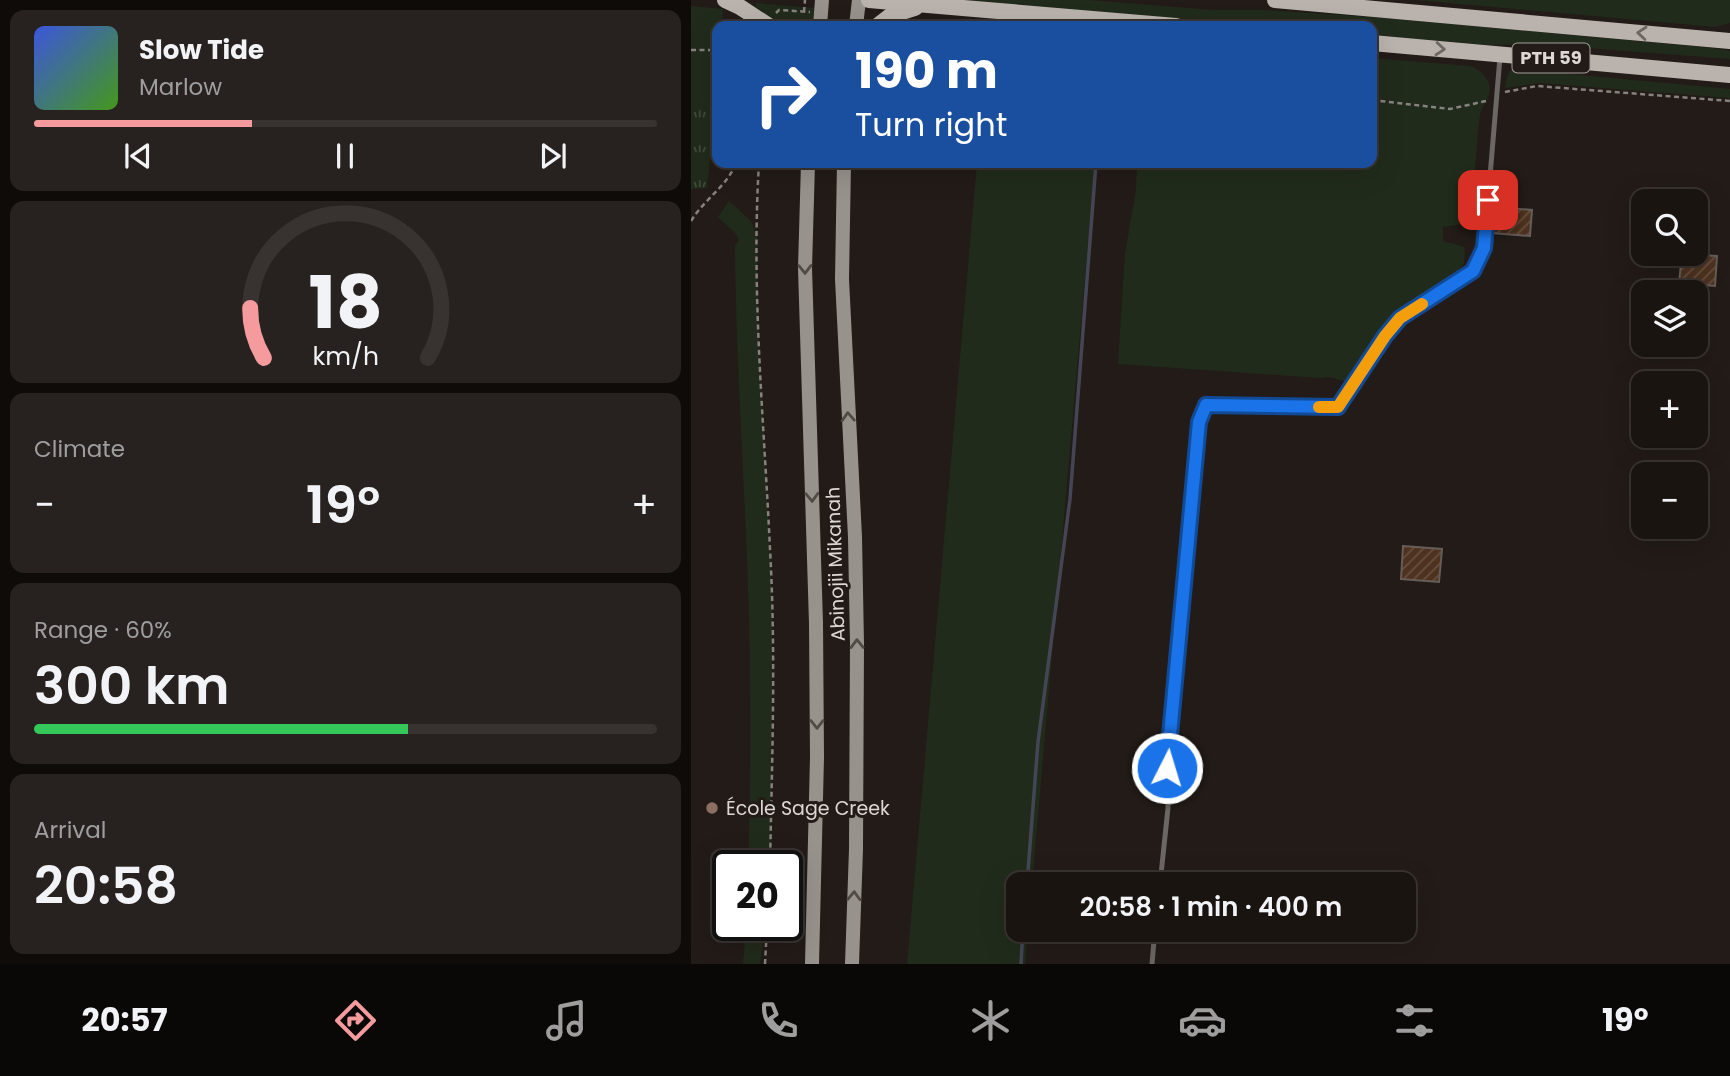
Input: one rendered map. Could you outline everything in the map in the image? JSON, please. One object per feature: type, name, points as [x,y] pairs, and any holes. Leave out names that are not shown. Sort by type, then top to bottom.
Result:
[{"type":"main road","points":[[725,0],[762,21]]},
{"type":"main road","points":[[869,0],[1116,21]]},
{"type":"main road","name":"PTH 59","points":[[1275,0],[1730,41]]},
{"type":"main road","points":[[883,21],[925,5]]},
{"type":"main road","points":[[1710,39],[1730,30]]},
{"type":"main road","name":"PTH 59","points":[[1377,43],[1730,75]]},
{"type":"street","points":[[857,21],[859,0]]},
{"type":"street","name":"Abinojii Mikanah","points":[[808,168],[805,268],[816,623],[816,821],[812,964]]},
{"type":"street","name":"Abinojii Mikanah","points":[[844,168],[842,279],[855,537],[857,644],[857,812],[852,964]]},
{"type":"lane","points":[[1161,872],[1168,808],[1167,768],[1199,422],[1206,405],[1338,407],[1400,318],[1473,271],[1484,248],[1500,54]]},
{"type":"lane","points":[[1152,964],[1154,942]]},
{"type":"path","points":[[804,12],[805,0]]},
{"type":"path","points":[[771,21],[779,10],[821,13]]},
{"type":"path","points":[[691,50],[712,51]]},
{"type":"path","points":[[1377,101],[1450,108],[1485,102],[1505,92],[1537,86],[1730,101]]},
{"type":"path","points":[[691,221],[700,207],[731,176],[734,168]]},
{"type":"path","points":[[759,168],[759,346],[772,611],[770,850]]},
{"type":"path","points":[[765,964],[766,941]]},
{"type":"green space","points":[[951,0],[1089,0],[1214,10],[1268,10],[1402,19],[1713,48],[1730,51],[1730,59],[1533,44],[1488,45],[1377,37],[1377,21],[1197,21]]},
{"type":"green space","points":[[1415,0],[1730,0],[1730,23],[1715,27]]},
{"type":"green space","points":[[757,3],[815,8],[814,21],[775,21],[755,6]]},
{"type":"green space","points":[[691,6],[723,9],[722,21],[712,21],[712,114],[691,95]]},
{"type":"green space","points":[[1377,58],[1470,66],[1482,73],[1489,84],[1490,92],[1480,115],[1469,223],[1443,227],[1443,241],[1465,247],[1464,263],[1454,277],[1413,301],[1385,324],[1348,382],[1329,377],[1118,364],[1125,253],[1136,190],[1137,168],[1377,168]]},
{"type":"green space","points":[[1510,70],[1730,89],[1730,98],[1539,83],[1505,88]]},
{"type":"green space","points":[[691,95],[712,114],[712,137],[707,188],[691,189]]},
{"type":"green space","points":[[977,168],[1095,168],[1033,872],[1006,872],[1006,942],[1027,942],[1025,964],[907,964]]},
{"type":"green space","points":[[729,201],[751,221],[757,236],[759,346],[772,606],[770,850],[748,850],[750,683],[736,293],[735,246],[739,240],[718,217]]},
{"type":"green space","points":[[745,941],[763,941],[760,964],[743,964]]},
{"type":"building","points":[[1494,207],[1532,210],[1530,236],[1492,233]]},
{"type":"building","points":[[1708,255],[1717,256],[1715,286],[1708,285],[1708,280],[1679,280],[1681,266],[1708,266]]},
{"type":"building","points":[[1403,546],[1442,549],[1439,582],[1401,579]]},
{"type":"waterway","points":[[1028,872],[1038,742],[1070,499],[1096,168]]},
{"type":"waterway","points":[[1021,964],[1022,942]]},
{"type":"slow traffic","points":[[1319,407],[1338,407],[1385,336],[1400,318],[1422,304]]},
{"type":"place","name":"École Sage Creek","points":[[712,808]]},
{"type":"route","points":[[1167,768],[1199,422],[1206,405],[1338,407],[1400,318],[1473,271],[1484,248],[1488,200]]}]
